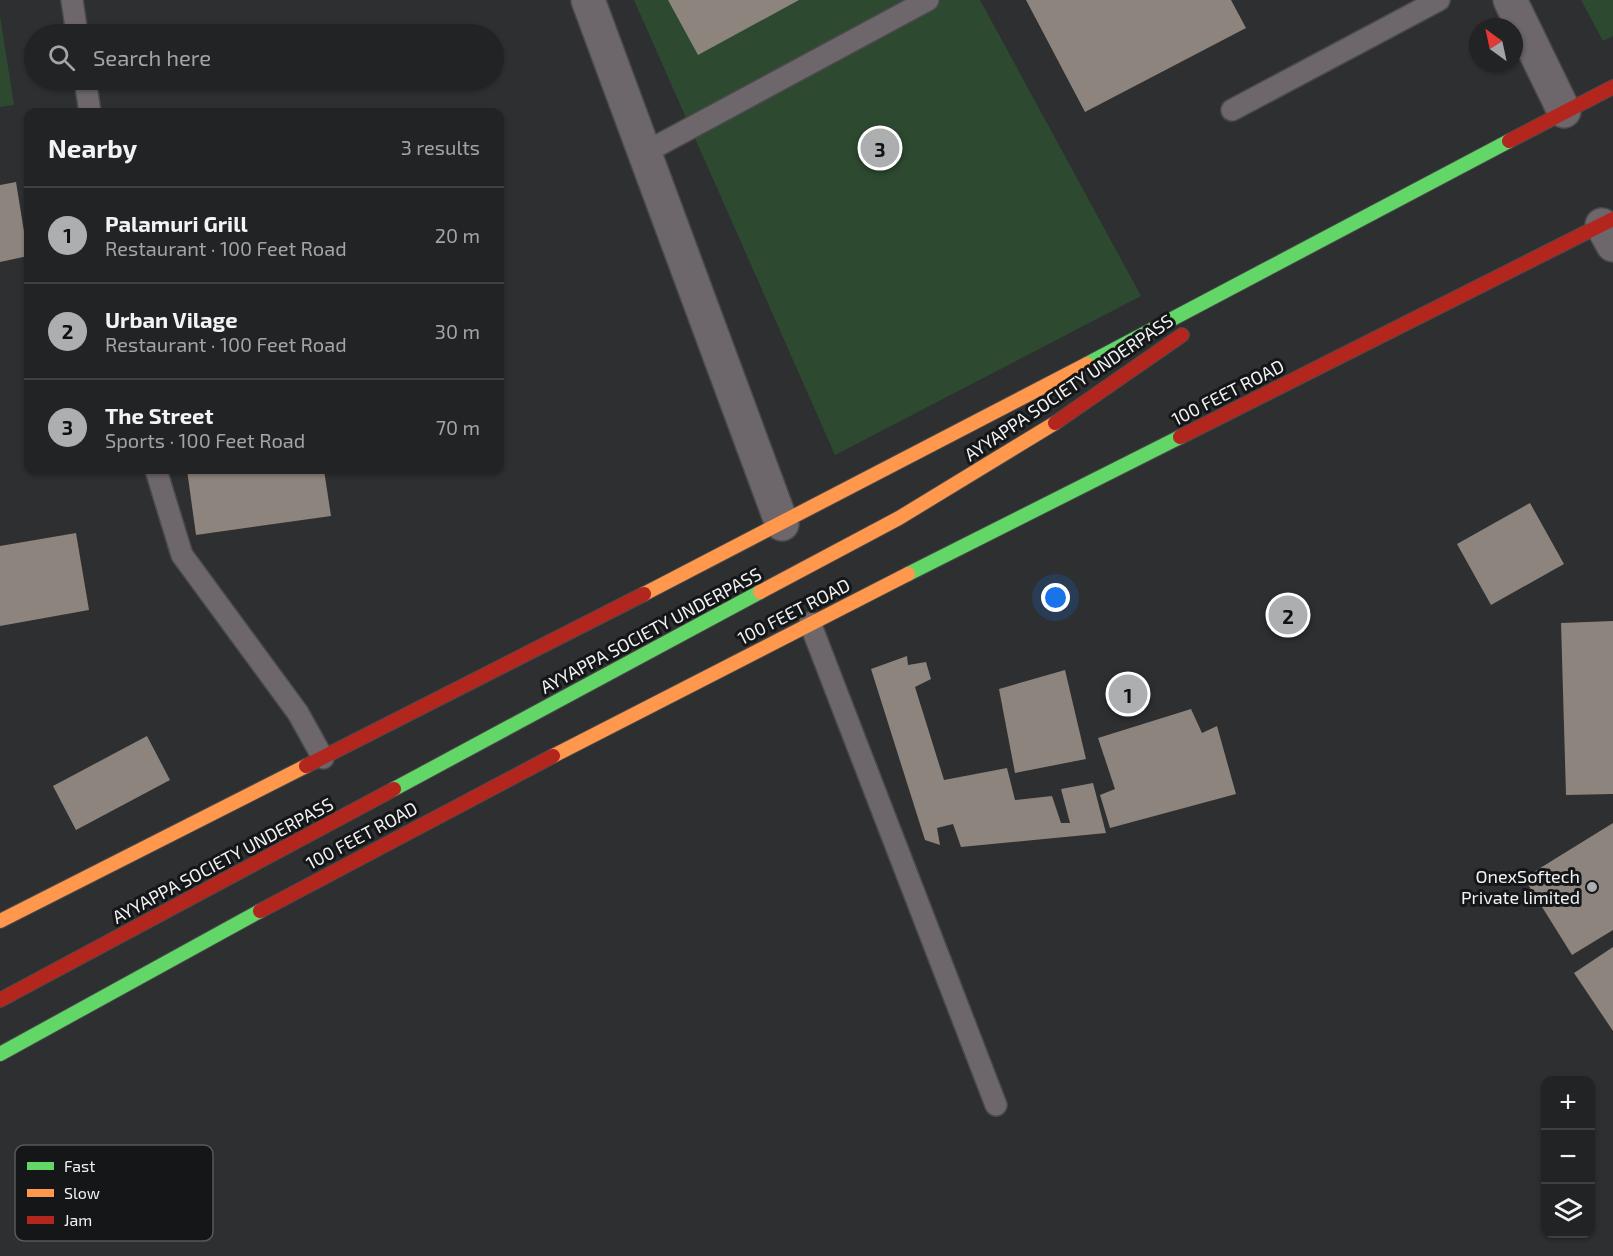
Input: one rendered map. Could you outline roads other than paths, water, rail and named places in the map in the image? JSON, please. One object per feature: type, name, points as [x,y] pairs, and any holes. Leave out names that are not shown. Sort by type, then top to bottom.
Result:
[{"type":"main road","points":[[0,921],[782,524],[1613,87]]},
{"type":"main road","name":"100 FEET ROAD","points":[[0,1054],[373,849],[810,623],[1609,230]]},
{"type":"main road","points":[[1209,315],[1296,255]]},
{"type":"main road","name":"AYYAPPA SOCIETY UNDERPASS","points":[[0,1000],[899,518],[1056,422],[1190,329]]},
{"type":"street","points":[[588,0],[782,524]]},
{"type":"street","points":[[1510,0],[1564,111]]},
{"type":"lane","points":[[72,0],[76,24]]},
{"type":"lane","points":[[644,153],[928,0]]},
{"type":"lane","points":[[1232,110],[1439,0]]},
{"type":"lane","points":[[87,90],[89,108]]},
{"type":"lane","points":[[157,474],[182,555],[298,713],[323,758]]},
{"type":"lane","points":[[810,623],[996,1105]]},
{"type":"place","name":"The Street","points":[[880,148]]},
{"type":"place","name":"Urban Vilage","points":[[1288,615]]},
{"type":"place","name":"Palamuri Grill","points":[[1128,694]]},
{"type":"place","name":"OnexSoftech Private limited","points":[[1592,887]]}]
